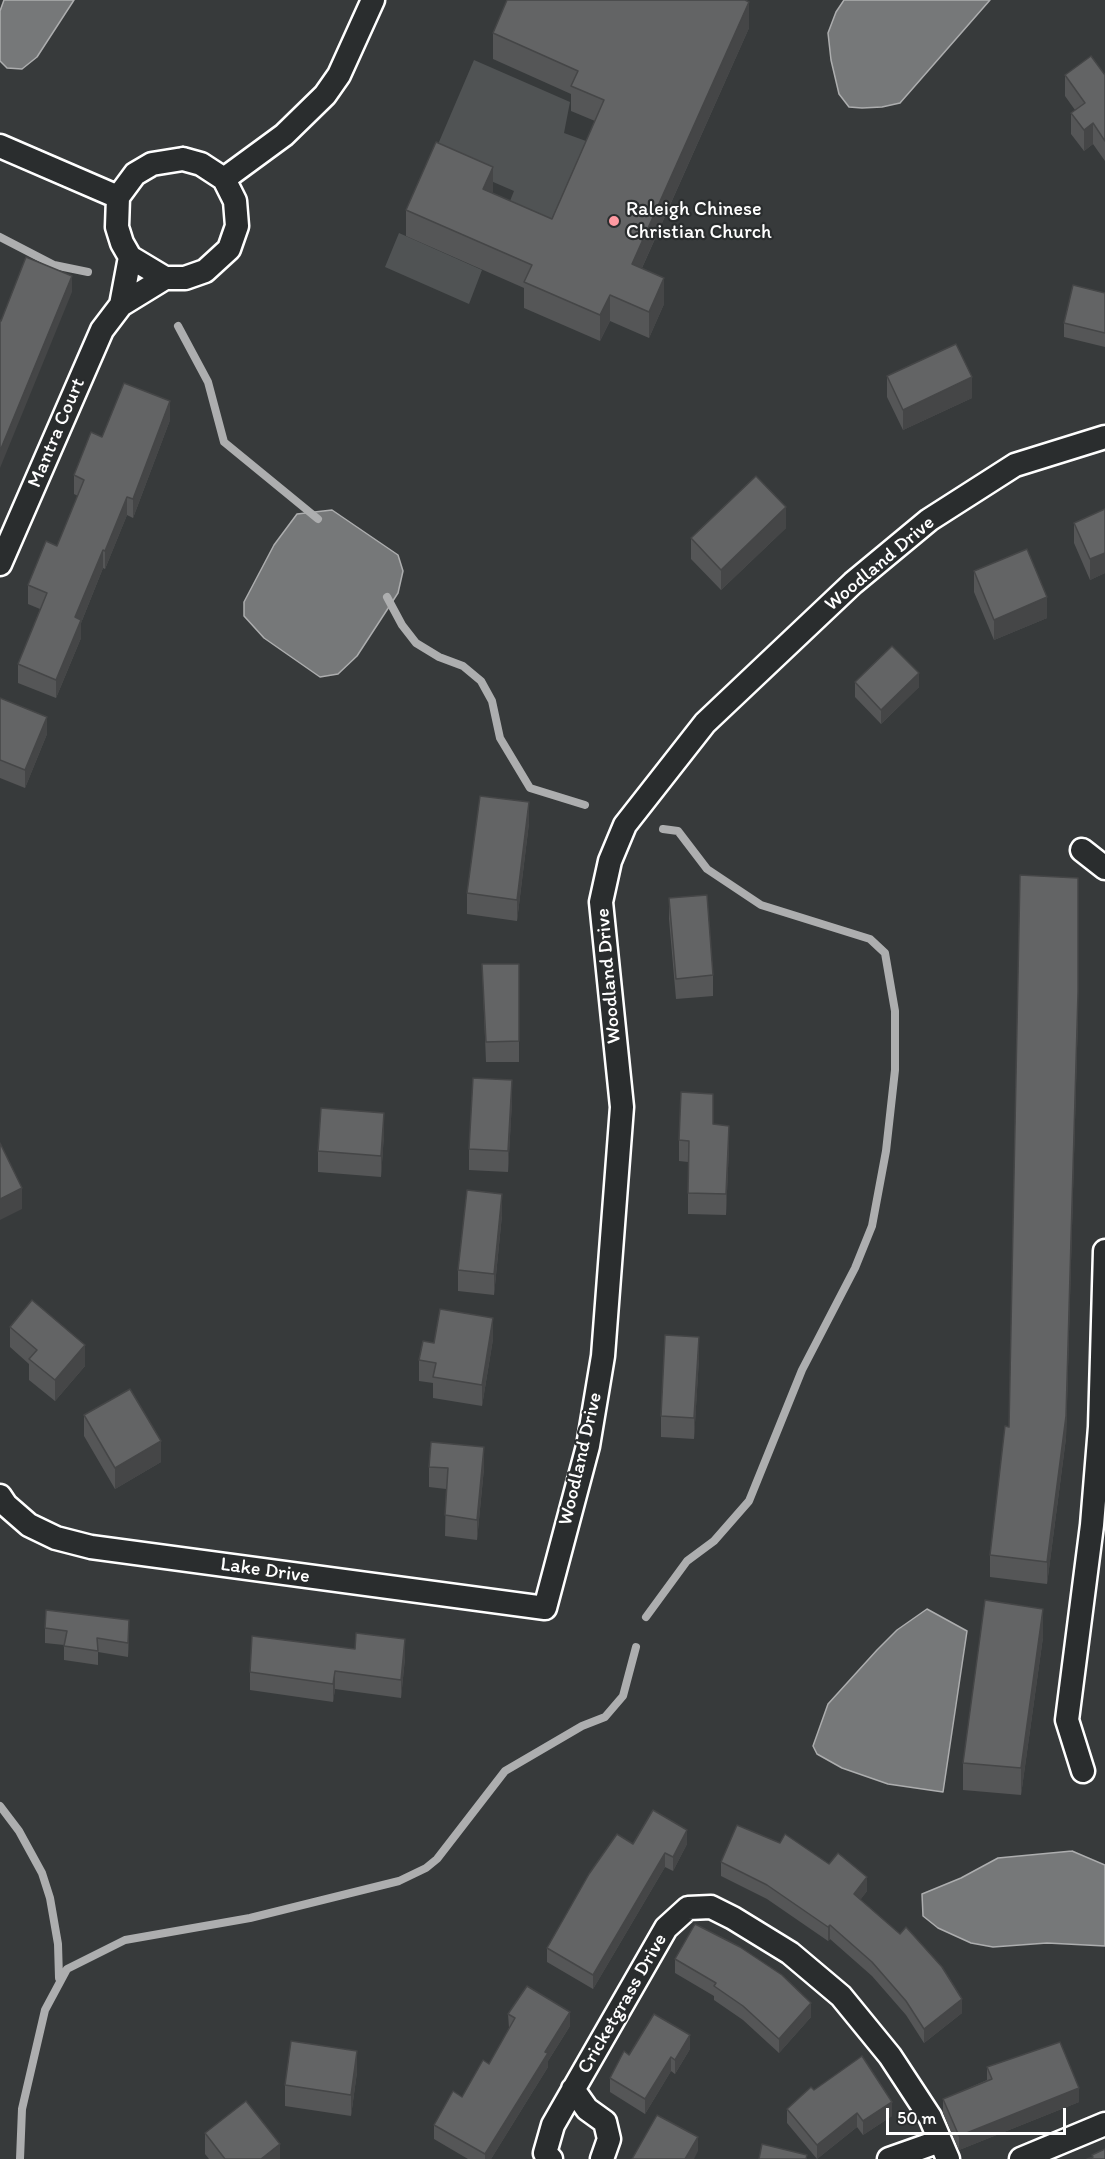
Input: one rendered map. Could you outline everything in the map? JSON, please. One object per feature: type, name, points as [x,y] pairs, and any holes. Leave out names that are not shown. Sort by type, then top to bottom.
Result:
[{"type":"street","points":[[224,179],[284,135],[325,94],[339,75],[373,0]]},
{"type":"street","points":[[0,146],[118,197]]},
{"type":"street","points":[[183,159],[201,164],[224,179],[235,201],[237,226],[229,249],[205,271],[185,278],[165,278],[130,257],[117,227],[118,197],[135,174],[152,164],[183,159]]},
{"type":"street","name":"Mantra Court","points":[[121,305],[130,257]]},
{"type":"street","name":"Mantra Court","points":[[0,564],[102,330],[121,305],[165,278]]},
{"type":"street","name":"Woodland Drive","points":[[545,1608],[588,1446],[603,1356],[622,1107],[601,902],[610,861],[625,825],[705,723],[853,583],[929,520],[1015,465],[1105,437]]},
{"type":"street","points":[[1082,850],[1105,868]]},
{"type":"street","points":[[1083,1771],[1067,1720],[1103,1428],[1105,1251]]},
{"type":"street","name":"Lake Drive","points":[[0,1496],[6,1505],[29,1525],[56,1538],[91,1547],[545,1608]]},
{"type":"street","name":"Cricketgrass Drive","points":[[551,2159],[545,2153],[553,2126],[666,1928],[688,1908],[711,1907],[790,1953],[841,1996],[890,2056],[930,2117],[944,2150]]},
{"type":"street","name":"Cricketgrass Drive","points":[[573,2089],[587,2109],[605,2122],[609,2139],[602,2159]]},
{"type":"street","points":[[1021,2159],[1105,2124]]},
{"type":"street","points":[[889,2159],[944,2150]]},
{"type":"shaded area","points":[[4,0],[74,0],[37,57],[22,69],[7,68],[0,61],[0,11]]},
{"type":"shaded area","points":[[844,0],[990,0],[900,103],[862,108],[849,107],[839,94],[831,60],[828,33],[836,12]]},
{"type":"shaded area","points":[[474,60],[570,102],[564,133],[586,141],[546,232],[506,211],[514,191],[433,156]]},
{"type":"shaded area","points":[[399,233],[482,270],[469,304],[385,267]]},
{"type":"shaded area","points":[[332,510],[398,555],[403,571],[398,593],[357,656],[338,674],[320,677],[264,638],[244,616],[244,602],[274,545],[297,514]]},
{"type":"shaded area","points":[[927,1609],[967,1631],[943,1792],[888,1784],[842,1768],[817,1754],[813,1746],[828,1704],[897,1630]]},
{"type":"shaded area","points":[[1072,1851],[1105,1865],[1105,1946],[1047,1943],[993,1947],[971,1943],[938,1928],[923,1916],[922,1894],[961,1878],[998,1858]]},
{"type":"building","points":[[507,0],[745,0],[749,2],[632,264],[664,278],[649,312],[610,295],[600,315],[524,282],[532,265],[406,210],[436,142],[493,167],[483,189],[552,219],[604,100],[571,86],[578,71],[493,33]]},
{"type":"building","points":[[1091,56],[1105,75],[1105,141],[1093,123],[1084,130],[1071,113],[1085,103],[1065,75]]},
{"type":"building","points":[[26,257],[72,276],[0,451],[0,320]]},
{"type":"building","points":[[1073,285],[1105,293],[1105,333],[1064,323]]},
{"type":"building","points":[[956,344],[972,377],[903,410],[887,376]]},
{"type":"building","points":[[124,383],[170,401],[133,499],[127,497],[75,617],[81,620],[56,680],[18,664],[47,593],[28,585],[46,541],[57,546],[84,480],[74,475],[91,432],[102,437]]},
{"type":"building","points":[[756,476],[786,507],[721,570],[691,538]]},
{"type":"building","points":[[1105,509],[1105,553],[1090,559],[1074,523]]},
{"type":"building","points":[[1027,549],[1047,597],[994,620],[974,571]]},
{"type":"building","points":[[892,646],[919,673],[881,710],[855,682]]},
{"type":"building","points":[[0,698],[47,717],[25,770],[0,760]]},
{"type":"building","points":[[480,796],[529,802],[517,900],[467,893]]},
{"type":"building","points":[[1020,875],[1078,878],[1078,992],[1066,1416],[1047,1562],[990,1555],[1005,1426],[1009,1427]]},
{"type":"building","points":[[707,895],[713,975],[676,979],[669,898]]},
{"type":"building","points":[[482,964],[519,964],[519,1041],[486,1042]]},
{"type":"building","points":[[473,1078],[512,1080],[508,1151],[469,1149]]},
{"type":"building","points":[[681,1092],[713,1094],[713,1124],[729,1126],[726,1194],[688,1193],[689,1141],[679,1140]]},
{"type":"building","points":[[321,1108],[384,1113],[381,1156],[318,1151]]},
{"type":"building","points":[[0,1143],[22,1188],[0,1199]]},
{"type":"building","points":[[467,1190],[502,1194],[494,1274],[458,1270]]},
{"type":"building","points":[[32,1300],[85,1345],[55,1380],[29,1359],[37,1350],[10,1327]]},
{"type":"building","points":[[440,1309],[493,1318],[482,1385],[433,1377],[436,1363],[419,1360],[423,1341],[434,1343]]},
{"type":"building","points":[[665,1335],[699,1337],[694,1418],[661,1416]]},
{"type":"building","points":[[130,1389],[161,1441],[115,1468],[84,1415]]},
{"type":"building","points":[[431,1442],[484,1447],[477,1520],[445,1515],[448,1468],[429,1467]]},
{"type":"building","points":[[985,1600],[1043,1609],[1021,1768],[963,1763]]},
{"type":"building","points":[[46,1610],[129,1620],[128,1643],[97,1638],[98,1651],[64,1646],[67,1631],[45,1628]]},
{"type":"building","points":[[356,1633],[405,1639],[401,1680],[335,1671],[333,1684],[250,1672],[252,1636],[355,1649]]},
{"type":"building","points":[[653,1810],[687,1830],[673,1857],[665,1853],[593,1975],[547,1948],[589,1874],[617,1834],[633,1844]]},
{"type":"building","points":[[737,1825],[780,1843],[785,1834],[829,1864],[838,1853],[867,1877],[854,1894],[900,1934],[906,1927],[942,1967],[962,1999],[924,2029],[906,2001],[872,1962],[830,1925],[828,1927],[767,1885],[721,1862]]},
{"type":"building","points":[[695,1924],[740,1947],[782,1975],[811,2003],[779,2039],[743,2006],[714,1986],[716,1983],[675,1959]]},
{"type":"building","points":[[527,1986],[570,2012],[545,2052],[548,2053],[485,2154],[434,2125],[453,2091],[462,2097],[483,2060],[489,2064],[515,2018],[508,2014]]},
{"type":"building","points":[[654,2014],[690,2035],[675,2060],[671,2057],[645,2099],[610,2078],[624,2051],[629,2055]]},
{"type":"building","points":[[291,2041],[357,2051],[351,2095],[285,2085]]},
{"type":"building","points":[[1060,2042],[1079,2088],[959,2136],[943,2099],[992,2079],[987,2067]]},
{"type":"building","points":[[862,2056],[892,2102],[863,2121],[857,2113],[817,2145],[787,2109],[811,2087],[814,2090]]},
{"type":"building","points":[[246,2101],[280,2144],[261,2159],[225,2159],[205,2133]]},
{"type":"building","points":[[657,2115],[698,2137],[685,2159],[632,2159]]},
{"type":"building","points":[[762,2144],[807,2155],[806,2159],[759,2159]]},
{"type":"building","points":[[1105,2149],[1105,2159],[1087,2159],[1093,2157],[1092,2155]]},
{"type":"waterway","points":[[0,237],[54,265],[88,272]]},
{"type":"waterway","points":[[178,326],[208,382],[224,442],[318,519]]},
{"type":"waterway","points":[[387,597],[402,625],[416,643],[439,657],[463,666],[481,681],[492,701],[500,738],[530,788],[585,805]]},
{"type":"waterway","points":[[646,1617],[687,1561],[714,1541],[749,1501],[802,1370],[855,1268],[872,1226],[886,1151],[895,1070],[895,1011],[885,953],[870,939],[761,905],[707,869],[678,831],[663,829]]},
{"type":"waterway","points":[[20,2159],[22,2109],[45,2010],[67,1969],[125,1940],[250,1918],[399,1881],[426,1868],[437,1859],[505,1771],[582,1726],[605,1717],[623,1696],[636,1647]]},
{"type":"waterway","points":[[0,1806],[19,1831],[42,1873],[50,1898],[58,1944],[59,1978]]},
{"type":"place","name":"Raleigh Chinese Christian Church","points":[[614,221]]}]
